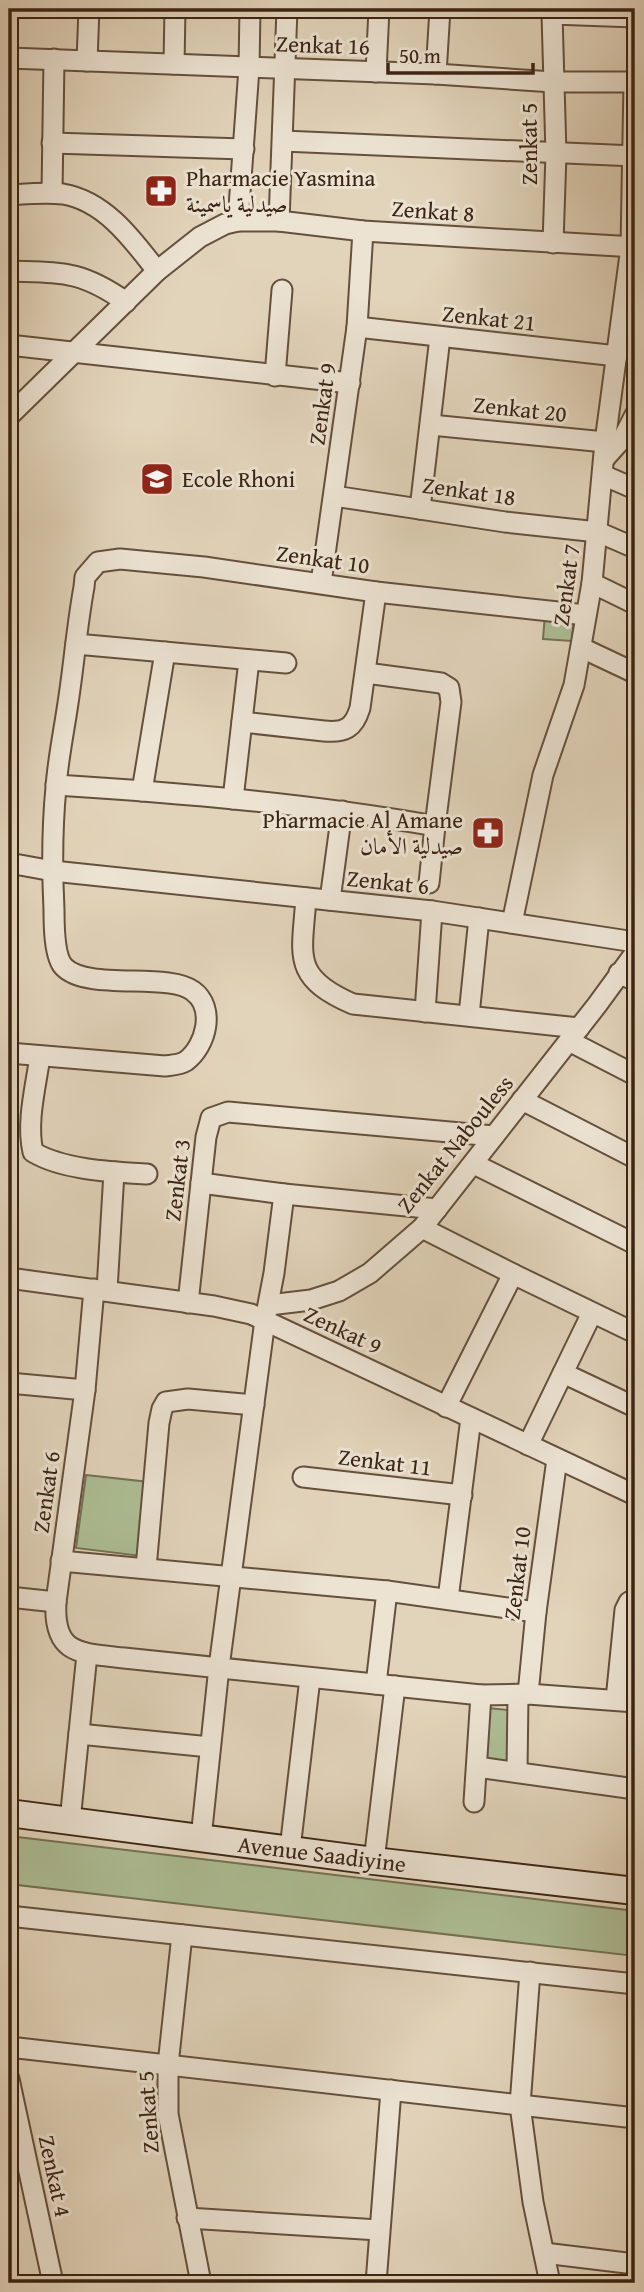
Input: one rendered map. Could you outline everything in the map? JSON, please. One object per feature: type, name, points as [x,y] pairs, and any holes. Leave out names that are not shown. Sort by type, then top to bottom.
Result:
[{"type":"main road","name":"Avenue Saadiyine","points":[[9,1813],[374,1861],[634,1885]]},
{"type":"street","points":[[87,61],[89,9]]},
{"type":"street","points":[[174,64],[175,9]]},
{"type":"street","points":[[238,221],[249,68],[250,9]]},
{"type":"street","points":[[279,221],[287,9]]},
{"type":"street","points":[[376,72],[379,9]]},
{"type":"street","points":[[436,74],[440,9]]},
{"type":"street","name":"Zenkat 5","points":[[553,243],[555,154],[551,11],[635,17]]},
{"type":"street","name":"Zenkat 16","points":[[9,58],[249,68],[284,67],[553,82],[635,82]]},
{"type":"street","points":[[52,193],[54,59]]},
{"type":"street","name":"Zenkat 7","points":[[512,923],[543,775],[574,685],[592,583],[604,458],[633,247],[635,82]]},
{"type":"street","points":[[52,142],[244,149]]},
{"type":"street","points":[[283,142],[634,156]]},
{"type":"street","points":[[9,195],[52,193],[82,200],[106,214],[124,230],[158,271]]},
{"type":"street","name":"Zenkat 8","points":[[9,416],[158,271],[200,237],[238,221],[279,221],[363,231],[633,247]]},
{"type":"street","name":"Zenkat 9","points":[[321,583],[357,327],[363,231]]},
{"type":"street","points":[[9,271],[66,273],[84,277],[126,302]]},
{"type":"street","points":[[275,376],[282,290]]},
{"type":"street","name":"Zenkat 21","points":[[357,327],[617,356]]},
{"type":"street","points":[[421,509],[440,338]]},
{"type":"street","points":[[9,345],[350,383]]},
{"type":"street","points":[[604,458],[615,449],[633,424]]},
{"type":"street","name":"Zenkat 20","points":[[432,425],[604,458],[635,489]]},
{"type":"street","name":"Zenkat 18","points":[[334,496],[505,522],[598,532],[635,548]]},
{"type":"street","name":"Zenkat 10","points":[[40,1056],[165,1066],[183,1063],[191,1056],[201,1044],[206,1029],[205,1013],[193,991],[181,985],[80,975],[64,967],[56,940],[52,870],[56,785],[85,577],[98,562],[107,559],[204,567],[376,592],[586,615]]},
{"type":"street","points":[[592,583],[635,604]]},
{"type":"street","points":[[242,722],[307,730],[344,731],[357,719],[376,592]]},
{"type":"street","points":[[76,644],[286,663]]},
{"type":"street","points":[[582,648],[635,673]]},
{"type":"street","points":[[142,791],[165,652]]},
{"type":"street","points":[[233,799],[249,660]]},
{"type":"street","points":[[366,673],[441,683],[449,688],[451,702],[429,883]]},
{"type":"street","points":[[56,785],[233,799],[342,811],[435,826]]},
{"type":"street","points":[[330,900],[342,811]]},
{"type":"street","name":"Zenkat 6","points":[[9,863],[52,870],[432,911],[635,942]]},
{"type":"street","points":[[306,898],[302,958],[310,976],[331,995],[353,1004],[469,1015],[574,1035],[635,1075]]},
{"type":"street","points":[[425,1012],[432,911]]},
{"type":"street","points":[[469,1015],[479,918]]},
{"type":"street","name":"Zenkat Nabouless","points":[[267,1313],[339,1291],[370,1273],[422,1227],[574,1035],[627,977],[635,953]]},
{"type":"street","points":[[9,1053],[40,1056],[30,1141],[33,1152],[57,1163],[147,1174]]},
{"type":"street","points":[[522,1100],[635,1158]]},
{"type":"street","name":"Zenkat 3","points":[[188,1303],[206,1137],[211,1118],[218,1114],[228,1112],[495,1136]]},
{"type":"street","points":[[474,1164],[635,1244]]},
{"type":"street","name":"Zenkat 6","points":[[87,1654],[72,1647],[60,1636],[55,1623],[56,1602],[114,1172]]},
{"type":"street","points":[[201,1182],[284,1194],[437,1209]]},
{"type":"street","points":[[201,1838],[219,1667],[284,1194]]},
{"type":"street","points":[[422,1227],[635,1333]]},
{"type":"street","points":[[446,1406],[513,1274]]},
{"type":"street","name":"Zenkat 9","points":[[9,1278],[267,1313],[446,1406],[635,1495]]},
{"type":"street","points":[[528,1445],[592,1312]]},
{"type":"street","points":[[563,1373],[635,1407]]},
{"type":"street","points":[[9,1383],[85,1390]]},
{"type":"street","points":[[146,1568],[159,1423],[166,1402],[188,1399],[254,1405]]},
{"type":"street","points":[[448,1599],[471,1418]]},
{"type":"street","name":"Zenkat 10","points":[[517,1772],[524,1694],[557,1459]]},
{"type":"street","name":"Zenkat 11","points":[[303,1477],[462,1495]]},
{"type":"street","points":[[61,1561],[387,1591],[536,1612]]},
{"type":"street","points":[[374,1861],[386,1685],[387,1591]]},
{"type":"street","points":[[9,1597],[56,1602]]},
{"type":"street","points":[[70,1821],[87,1654],[481,1695],[524,1694],[626,1701],[625,1610],[629,1601],[635,1599]]},
{"type":"street","points":[[290,1849],[310,1678]]},
{"type":"street","points":[[474,1802],[481,1695]]},
{"type":"street","points":[[79,1734],[210,1747]]},
{"type":"street","points":[[477,1767],[635,1789]]},
{"type":"street","points":[[9,1916],[635,1983]]},
{"type":"street","name":"Zenkat 5","points":[[182,1935],[167,2065],[168,2115],[201,2283]]},
{"type":"street","points":[[530,1972],[520,2105],[533,2202],[550,2283]]},
{"type":"street","points":[[9,2047],[635,2118]]},
{"type":"street","name":"Zenkat 4","points":[[9,2079],[53,2283]]},
{"type":"street","points":[[376,2283],[391,2090]]},
{"type":"street","points":[[187,2217],[379,2230]]},
{"type":"street","points":[[544,2253],[635,2264]]},
{"type":"green space","points":[[545,614],[574,617],[572,641],[543,639]]},
{"type":"green space","points":[[86,1475],[149,1482],[141,1556],[76,1548]]},
{"type":"green space","points":[[488,1708],[517,1711],[511,1763],[483,1759]]},
{"type":"green space","points":[[9,1836],[635,1911],[635,1956],[9,1884]]},
{"type":"place","name":"Pharmacie Yasmina صيدلية ياسمينة","points":[[161,191]]},
{"type":"place","name":"Ecole Rhoni","points":[[157,479]]},
{"type":"place","name":"Pharmacie Al Amane صيدلية الأمان","points":[[488,833]]}]
